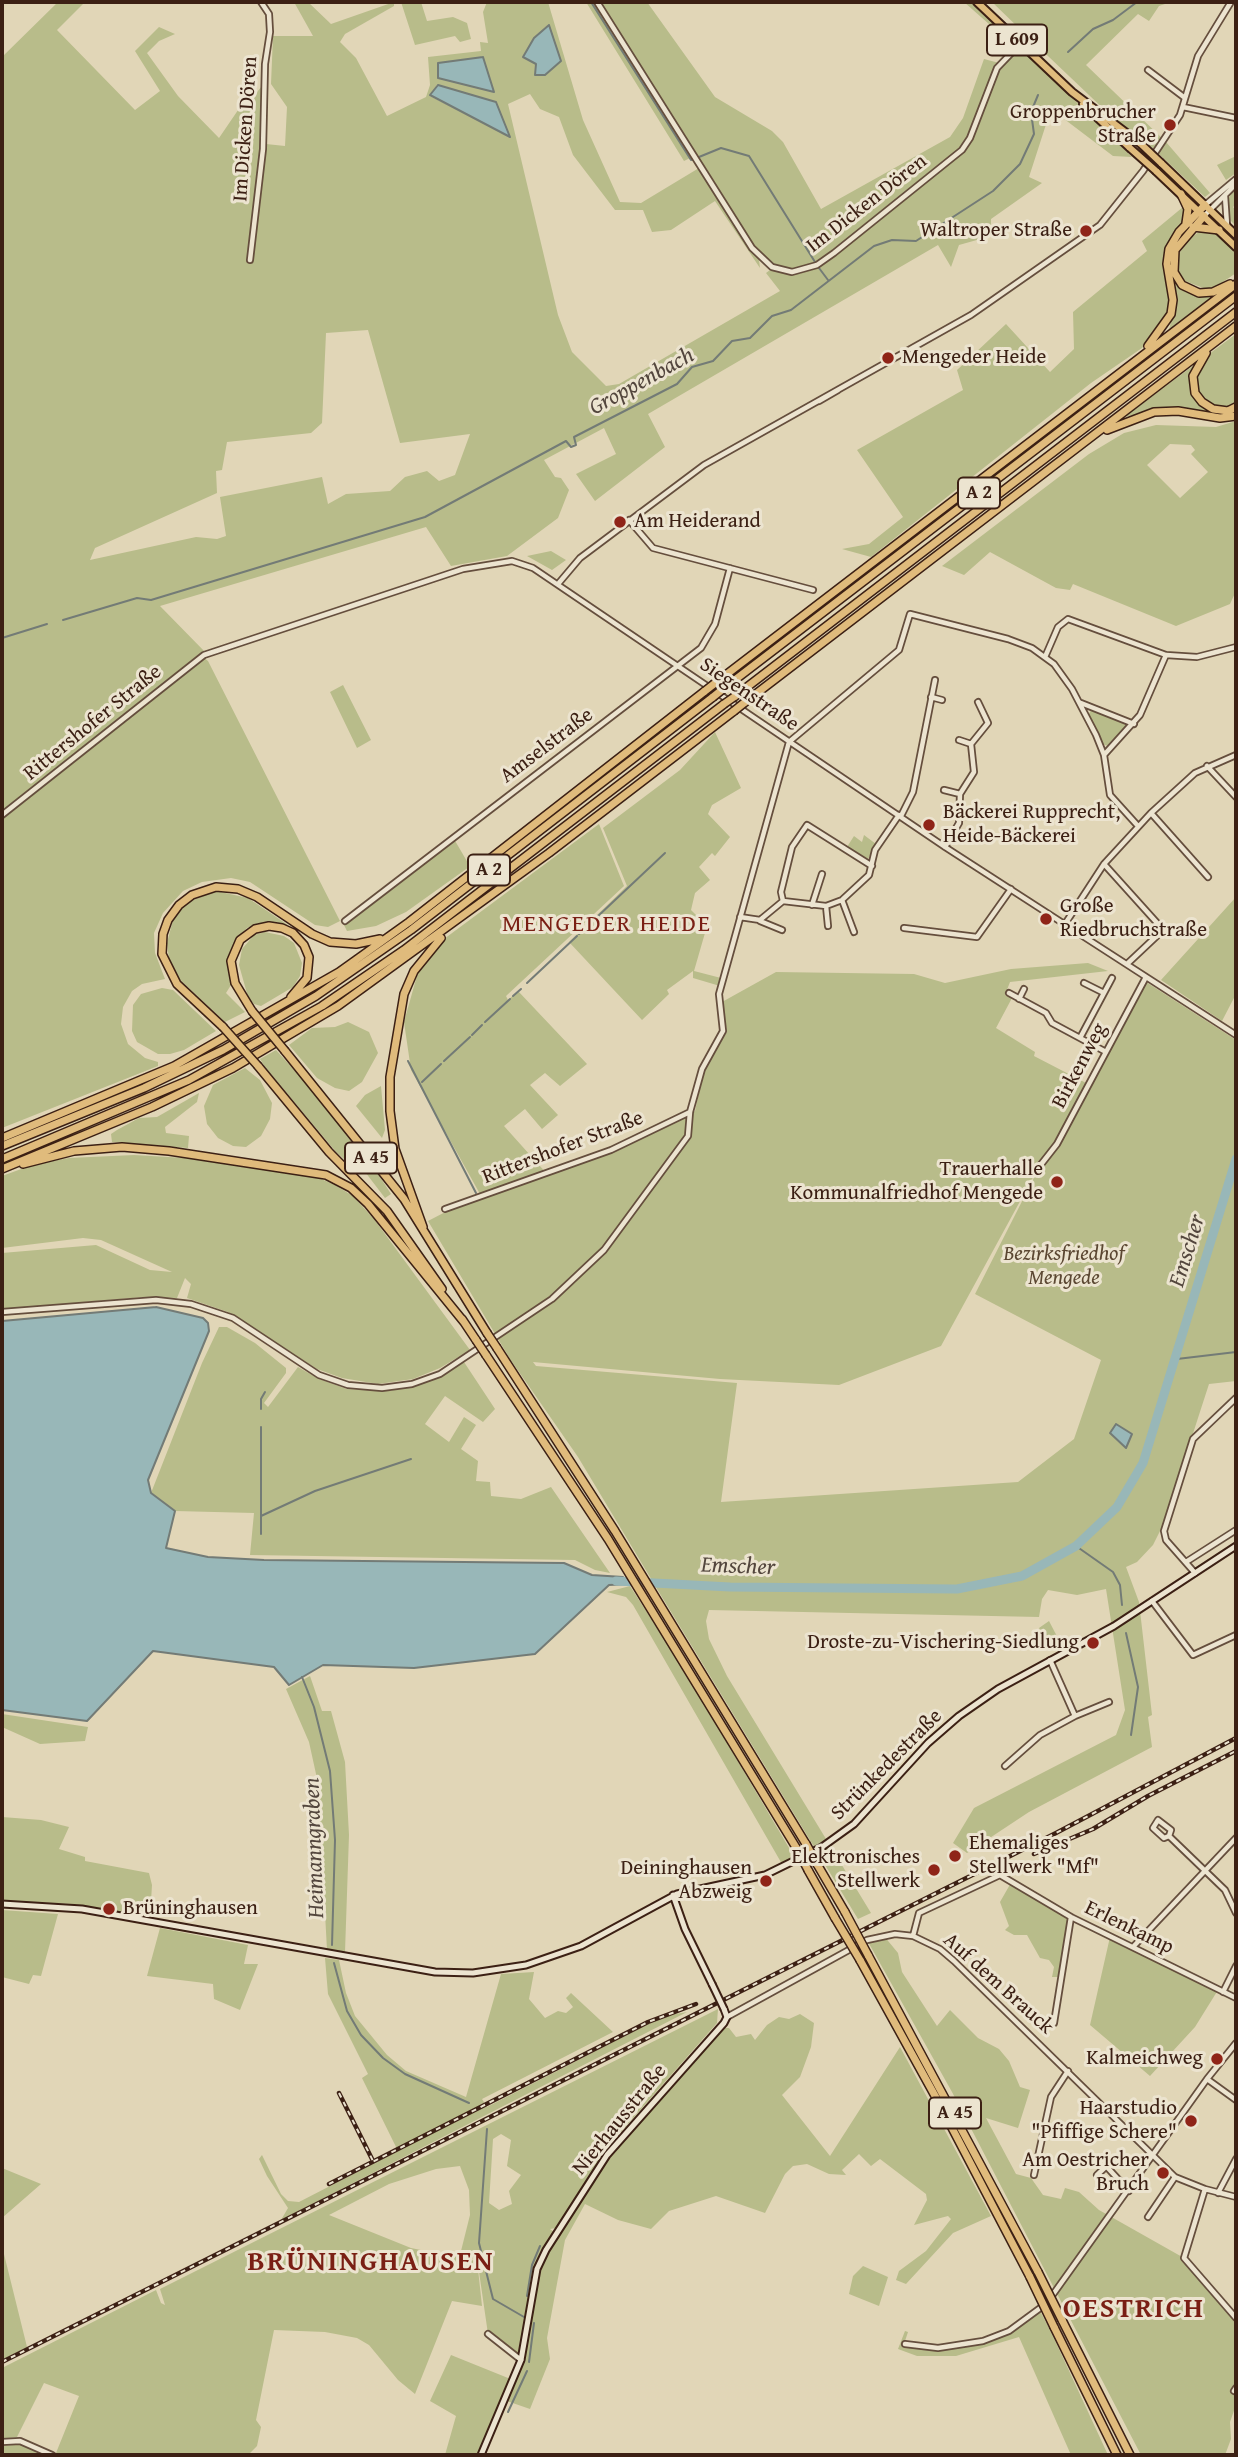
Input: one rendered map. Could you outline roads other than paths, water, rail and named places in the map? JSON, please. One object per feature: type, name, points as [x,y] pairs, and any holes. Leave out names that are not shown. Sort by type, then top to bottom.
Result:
[{"type":"highway","points":[[1181,194],[1189,227],[1174,257],[1174,272],[1182,285],[1193,292],[1205,294],[1236,282]]},
{"type":"highway","points":[[1134,362],[1160,334],[1171,314],[1173,300],[1167,256],[1172,242],[1205,211]]},
{"type":"highway","points":[[1189,227],[1211,227],[1219,230]]},
{"type":"highway","points":[[2,1138],[137,1083],[263,1017],[339,972],[1236,282]]},
{"type":"highway","name":"A 2","points":[[2,1146],[144,1088],[223,1050],[316,996],[411,930],[1236,296]]},
{"type":"highway","name":"A 2","points":[[2,1159],[189,1080],[322,1006],[404,950],[1236,312]]},
{"type":"highway","points":[[5,1168],[141,1112],[233,1068],[359,992],[476,907],[1236,326]]},
{"type":"highway","points":[[1215,342],[1195,369],[1193,387],[1202,402],[1213,409],[1228,411],[1236,407]]},
{"type":"highway","points":[[1088,440],[1120,423],[1154,412],[1178,411],[1220,418],[1236,416]]},
{"type":"highway","name":"A 45","points":[[387,937],[364,944],[340,944],[312,934],[257,897],[238,889],[216,887],[192,895],[179,905],[168,920],[163,934],[163,954],[177,984],[223,1027],[329,1152],[387,1211],[620,1558],[797,1849],[946,2115],[1030,2277],[1117,2455]]},
{"type":"highway","points":[[423,1227],[399,1165],[391,1131],[390,1077],[400,1014],[408,982],[421,961],[447,932],[476,907]]},
{"type":"highway","name":"A 45","points":[[263,1017],[296,992],[309,971],[309,957],[293,933],[269,926],[248,933],[233,954],[231,967],[235,984],[252,1011],[423,1227],[487,1333],[698,1665],[806,1844],[869,1955],[1038,2272],[1130,2455]]},
{"type":"highway","points":[[5,1168],[74,1151],[122,1146],[169,1150],[326,1175],[351,1188],[368,1204],[464,1322]]},
{"type":"main road","name":"L 609","points":[[977,2],[1181,194],[1236,234]]},
{"type":"main road","name":"L 609","points":[[1072,92],[1141,144],[1236,247]]},
{"type":"main road","name":"Strünkedestraße","points":[[2,1904],[72,1907],[409,1968],[473,1973],[526,1965],[581,1946],[673,1895],[765,1875],[822,1847],[854,1824],[928,1743],[959,1716],[998,1689],[1152,1601],[1236,1546]]},
{"type":"main road","points":[[673,1895],[685,1929],[727,2017]]},
{"type":"main road","name":"Nierhausstraße","points":[[481,2455],[521,2360],[537,2269],[546,2250],[607,2155],[727,2017]]},
{"type":"street","name":"Im Dicken Dören","points":[[250,260],[262,159],[265,64],[270,32],[269,14],[261,2]]},
{"type":"street","name":"Im Dicken Dören","points":[[597,2],[752,248],[772,267],[792,272],[808,269],[834,253],[962,150],[970,138],[997,68],[1021,43]]},
{"type":"street","points":[[558,584],[580,558],[704,465],[971,315],[1100,225],[1143,171],[1183,107],[1198,56],[1231,2]]},
{"type":"street","points":[[1148,69],[1185,98]]},
{"type":"street","points":[[1183,107],[1236,118]]},
{"type":"street","points":[[1205,211],[1236,181]]},
{"type":"street","points":[[1205,211],[1225,196],[1236,181]]},
{"type":"street","points":[[1225,196],[1227,226]]},
{"type":"street","points":[[629,520],[653,548],[813,590]]},
{"type":"street","name":"Siegenstraße","points":[[204,655],[463,569],[512,561],[533,568],[945,847],[1236,1035]]},
{"type":"street","name":"Amselstraße","points":[[345,921],[679,666],[709,638],[730,568]]},
{"type":"street","points":[[804,598],[806,588]]},
{"type":"street","points":[[2,1312],[156,1300],[191,1304],[233,1318],[327,1379],[372,1388],[412,1384],[466,1359],[552,1299],[604,1250],[686,1140],[692,1122],[690,1112],[704,1063],[723,1031],[719,994],[789,742],[899,650],[910,614],[1008,639],[1045,657],[1064,676],[1080,703],[1104,755],[1110,795],[1138,826]]},
{"type":"street","points":[[1045,657],[1058,627],[1068,619],[1166,655],[1198,657],[1236,647]]},
{"type":"street","name":"Rittershofer Straße","points":[[2,815],[204,655]]},
{"type":"street","points":[[1104,755],[1134,724],[1166,655]]},
{"type":"street","points":[[760,920],[783,901],[826,906],[842,900],[869,875],[876,848],[913,792],[935,680]]},
{"type":"street","points":[[931,697],[942,700]]},
{"type":"street","points":[[945,847],[958,827],[960,794],[974,772],[971,744],[988,723],[978,702]]},
{"type":"street","points":[[1080,703],[1134,724]]},
{"type":"street","points":[[958,740],[971,744]]},
{"type":"street","points":[[1065,924],[1104,864],[1175,789],[1207,766],[1236,755]]},
{"type":"street","points":[[1207,766],[1236,797]]},
{"type":"street","points":[[944,790],[960,794]]},
{"type":"street","points":[[1152,813],[1208,877]]},
{"type":"street","points":[[783,901],[781,892],[792,847],[807,825],[872,866]]},
{"type":"street","points":[[1104,864],[1158,924]]},
{"type":"street","points":[[812,905],[822,874]]},
{"type":"street","points":[[904,928],[977,937],[1011,889]]},
{"type":"street","points":[[842,900],[854,932]]},
{"type":"street","points":[[826,906],[828,926]]},
{"type":"street","points":[[740,917],[760,920],[782,930]]},
{"type":"street","points":[[1127,964],[1161,932]]},
{"type":"street","name":"Birkenweg","points":[[1039,1167],[1056,1144],[1146,977]]},
{"type":"street","points":[[1080,1038],[1112,978]]},
{"type":"street","points":[[1084,983],[1104,993]]},
{"type":"street","points":[[1019,999],[1024,989]]},
{"type":"street","points":[[1009,993],[1046,1013],[1052,1023],[1106,1052]]},
{"type":"street","name":"Rittershofer Straße","points":[[445,1209],[611,1150],[690,1112]]},
{"type":"street","points":[[1195,1573],[1164,1537],[1169,1514],[1193,1439],[1236,1398]]},
{"type":"street","points":[[1186,1562],[1236,1530]]},
{"type":"street","points":[[1152,1601],[1193,1655],[1236,1635]]},
{"type":"street","points":[[1049,1660],[1075,1716]]},
{"type":"street","points":[[1005,1766],[1040,1735],[1109,1702]]},
{"type":"street","points":[[1170,1836],[1225,1890],[1236,1913]]},
{"type":"street","points":[[1133,1947],[1236,1838]]},
{"type":"street","name":"Erlenkamp","points":[[913,1936],[919,1913],[995,1876],[1010,1879],[1071,1917],[1236,1998]]},
{"type":"street","points":[[1054,2022],[1071,1917]]},
{"type":"street","name":"Auf dem Brauck","points":[[727,2017],[867,1940],[895,1934],[913,1936],[940,1949],[954,1961],[1175,2177],[1217,2193],[1236,2197]]},
{"type":"street","points":[[1223,1992],[1236,1966]]},
{"type":"street","points":[[905,2344],[938,2348],[983,2341],[1030,2318],[1061,2287],[1153,2154],[1236,2043]]},
{"type":"street","points":[[1034,2175],[1051,2096],[1068,2071]]},
{"type":"street","points":[[1207,2079],[1236,2100]]},
{"type":"street","points":[[1097,2175],[1114,2159]]},
{"type":"street","points":[[1217,2193],[1236,2159]]},
{"type":"street","points":[[1106,2166],[1129,2191]]},
{"type":"street","points":[[1147,2217],[1175,2177]]},
{"type":"street","points":[[1205,2189],[1184,2258],[1236,2318]]},
{"type":"street","points":[[488,2334],[521,2360]]},
{"type":"street","points":[[2,2442],[20,2441],[52,2455]]},
{"type":"water","points":[[549,25],[561,61],[545,75],[535,75],[536,64],[523,57],[534,38]]},
{"type":"water","points":[[483,57],[494,92],[438,78],[438,63]]},
{"type":"water","points":[[438,85],[496,102],[510,137],[430,95]]},
{"type":"water","points":[[156,1307],[203,1318],[208,1323],[209,1331],[148,1480],[151,1493],[175,1511],[166,1548],[208,1557],[264,1560],[564,1563],[592,1575],[623,1577],[628,1584],[609,1585],[535,1654],[414,1668],[323,1665],[289,1685],[274,1667],[153,1651],[87,1721],[2,1710],[2,1321]]},
{"type":"water","points":[[1116,1424],[1132,1434],[1126,1448],[1110,1433]]},
{"type":"waterway","points":[[591,2],[691,160],[694,159]]},
{"type":"waterway","name":"Groppenbach","points":[[1068,52],[1093,29],[1113,20],[1137,2]]},
{"type":"waterway","name":"Groppenbach","points":[[63,620],[137,598],[151,600],[425,517],[566,441],[571,447],[576,445],[574,437],[677,384],[692,367],[713,361],[732,341],[750,338],[772,316],[791,310],[874,246],[892,240],[916,241],[993,191],[1020,164],[1034,134],[1031,112],[1038,95]]},
{"type":"waterway","points":[[699,157],[721,148],[749,156],[815,262]]},
{"type":"waterway","points":[[819,268],[828,280]]},
{"type":"waterway","name":"Groppenbach","points":[[2,638],[47,624]]},
{"type":"waterway","points":[[579,934],[665,853]]},
{"type":"waterway","points":[[527,983],[577,936]]},
{"type":"waterway","points":[[513,996],[521,989]]},
{"type":"waterway","points":[[485,1022],[510,999]]},
{"type":"waterway","points":[[472,1035],[482,1025]]},
{"type":"waterway","points":[[444,1061],[470,1037]]},
{"type":"waterway","points":[[408,1061],[476,1193]]},
{"type":"waterway","points":[[422,1082],[441,1064]]},
{"type":"waterway","name":"Emscher","points":[[616,1581],[730,1587],[957,1589],[1022,1576],[1076,1546],[1117,1507],[1143,1463],[1236,1159]]},
{"type":"waterway","points":[[1177,1359],[1236,1352]]},
{"type":"waterway","points":[[261,1409],[261,1399],[265,1392]]},
{"type":"waterway","points":[[261,1427],[261,1534]]},
{"type":"waterway","points":[[261,1516],[315,1491],[411,1459]]},
{"type":"waterway","points":[[1076,1546],[1113,1572],[1120,1585],[1122,1605]]},
{"type":"waterway","points":[[1126,1633],[1138,1687],[1131,1735]]},
{"type":"waterway","name":"Heimanngraben","points":[[302,1677],[314,1707],[330,1771],[335,1840],[332,1945]]},
{"type":"waterway","name":"Heimanngraben","points":[[334,1963],[347,2011],[361,2035],[383,2058],[405,2074],[469,2103]]},
{"type":"waterway","name":"Heimanngraben","points":[[487,2129],[479,2243],[493,2299],[524,2317]]},
{"type":"waterway","points":[[527,2296],[532,2265],[540,2246]]},
{"type":"waterway","name":"Heimanngraben","points":[[529,2362],[534,2323]]},
{"type":"waterway","name":"Heimanngraben","points":[[508,2412],[527,2371]]},
{"type":"railway","points":[[2,2362],[1056,1833],[1236,1738]]},
{"type":"railway","points":[[1034,1854],[1093,1829],[1148,1796],[1236,1751]]},
{"type":"railway","points":[[329,2184],[648,2022],[696,2004]]},
{"type":"railway","points":[[339,2093],[373,2161]]},
{"type":"place","name":"Groppenbrucher Straße","points":[[1170,125]]},
{"type":"place","name":"Waltroper Straße","points":[[1086,231]]},
{"type":"place","name":"Mengeder Heide","points":[[888,358]]},
{"type":"place","name":"Am Heiderand","points":[[620,522]]},
{"type":"place","name":"Bäckerei Rupprecht, Heide-Bäckerei","points":[[929,825]]},
{"type":"place","name":"Große Riedbruchstraße","points":[[1046,919]]},
{"type":"place","name":"Trauerhalle Kommunalfriedhof Mengede","points":[[1057,1182]]},
{"type":"place","name":"Droste-zu-Vischering-Siedlung","points":[[1093,1643]]},
{"type":"place","name":"Ehemaliges Stellwerk \"Mf\"","points":[[955,1856]]},
{"type":"place","name":"Elektronisches Stellwerk","points":[[934,1870]]},
{"type":"place","name":"Deininghausen Abzweig","points":[[766,1881]]},
{"type":"place","name":"Brüninghausen","points":[[109,1909]]},
{"type":"place","name":"Kalmeichweg","points":[[1217,2059]]},
{"type":"place","name":"Haarstudio \"Pfiffige Schere\"","points":[[1191,2121]]},
{"type":"place","name":"Am Oestricher Bruch","points":[[1163,2173]]},
{"type":"district","name":"MENGEDER HEIDE","points":[[607,925]]},
{"type":"district","name":"BRÜNINGHAUSEN","points":[[371,2263]]},
{"type":"district","name":"OESTRICH","points":[[1134,2310]]},
{"type":"park label","name":"Bezirksfriedhof Mengede","points":[[1064,1267]]}]
